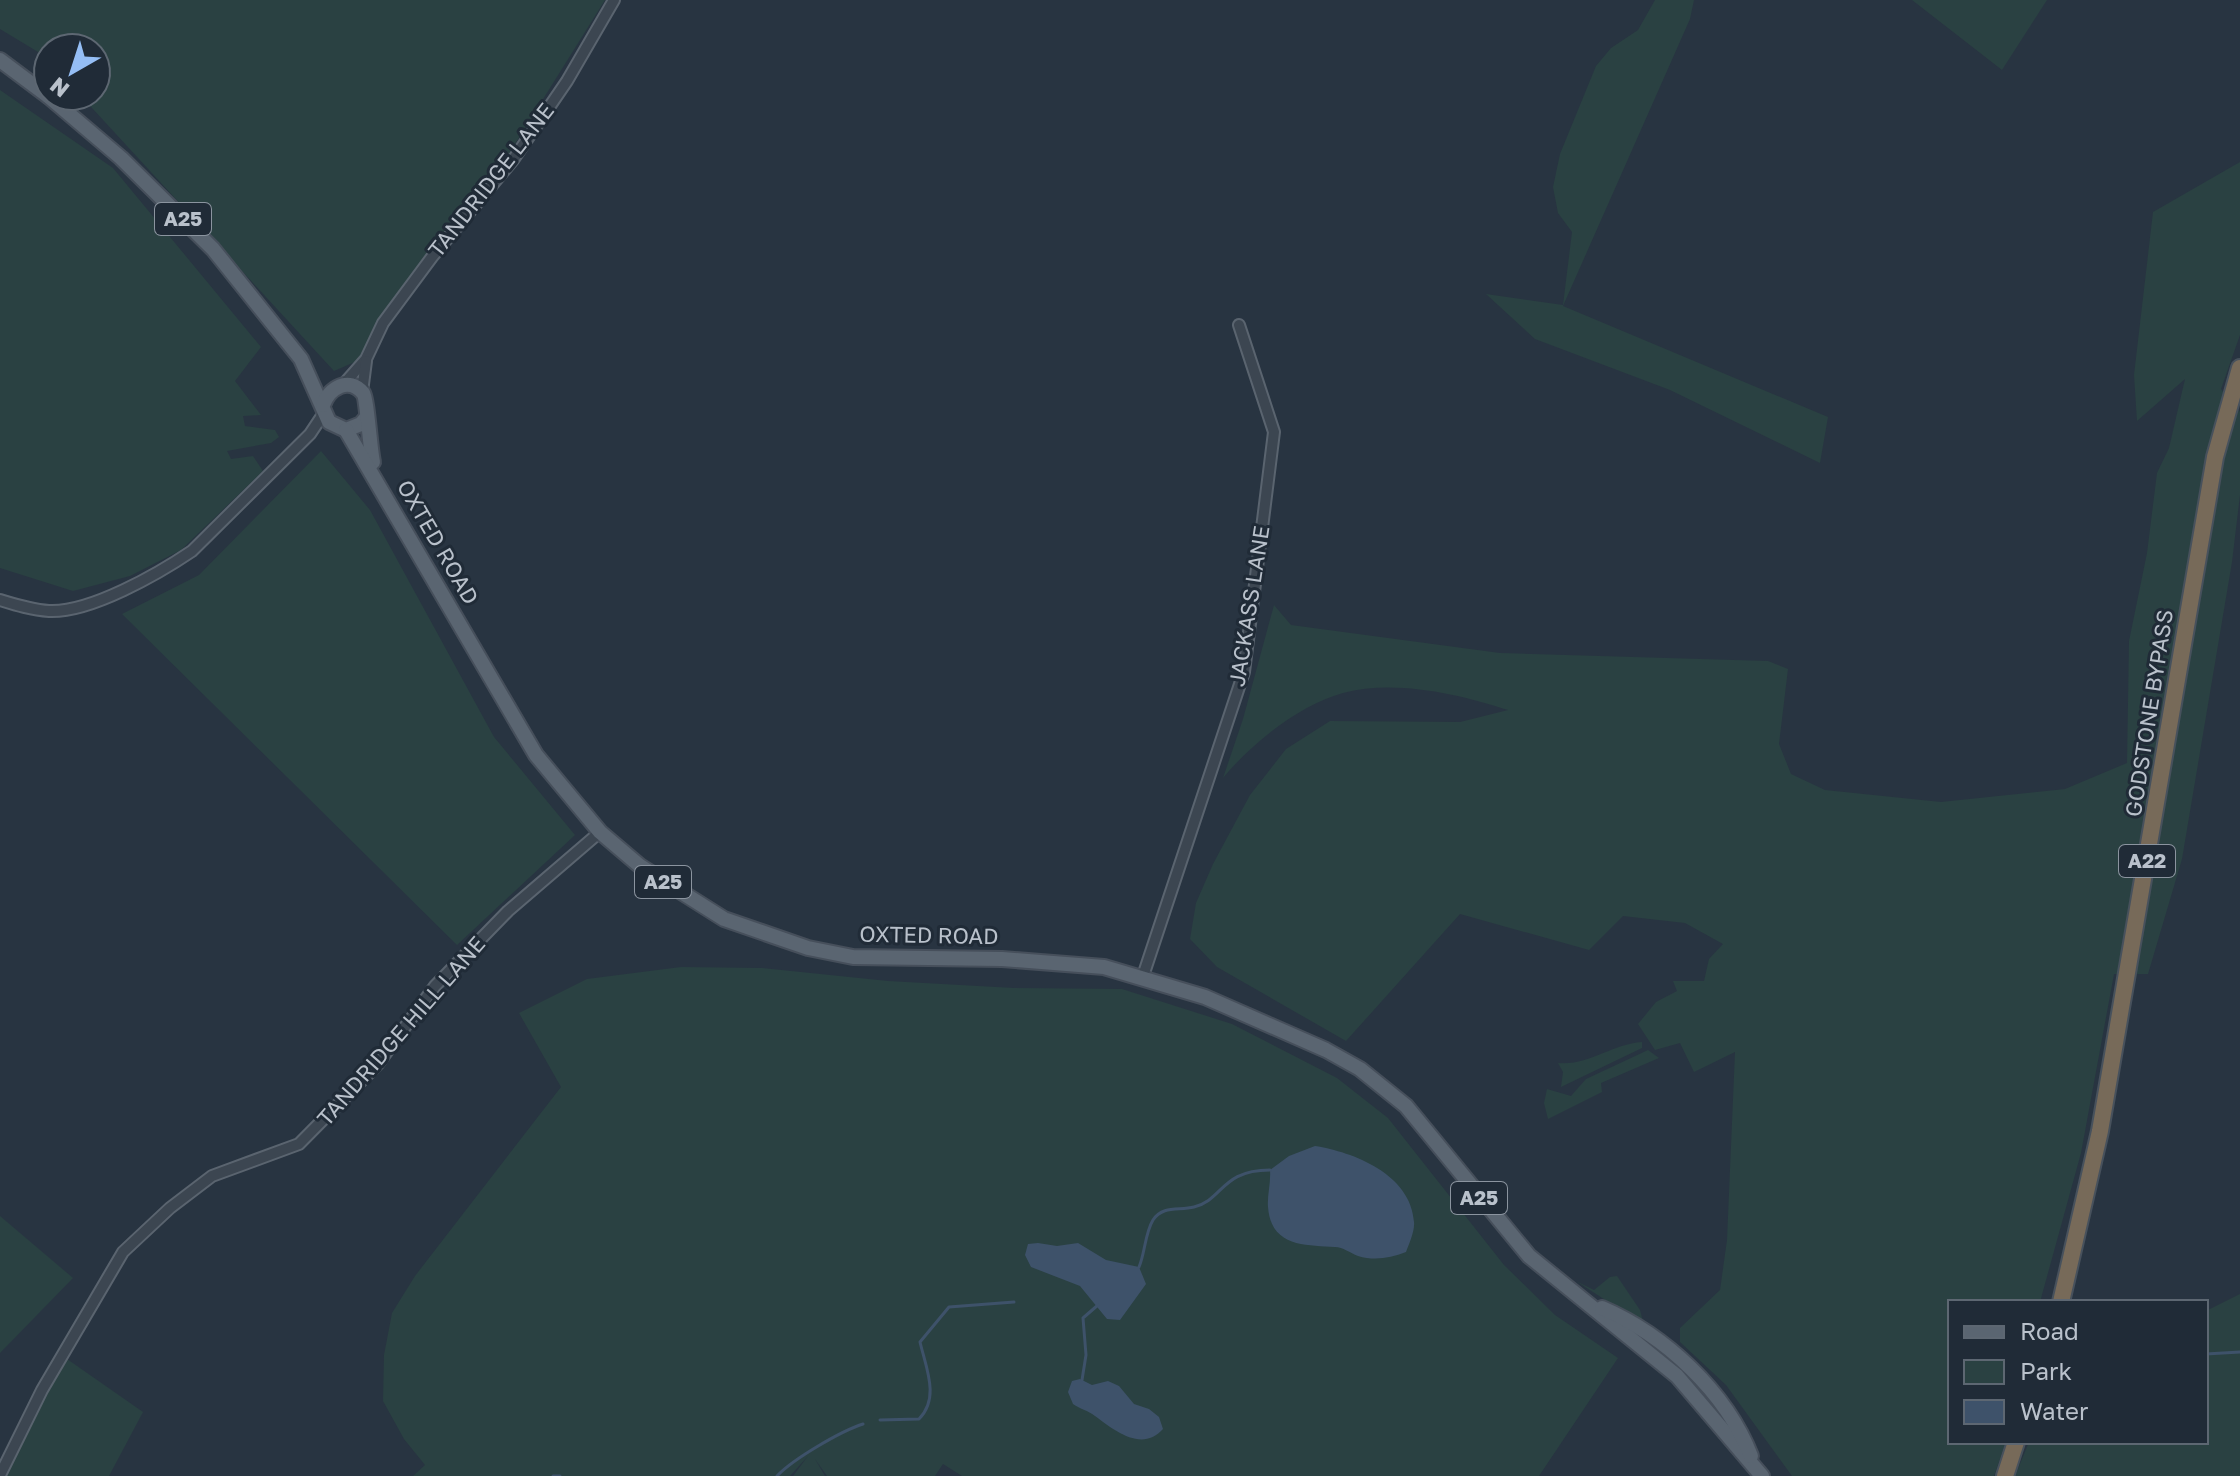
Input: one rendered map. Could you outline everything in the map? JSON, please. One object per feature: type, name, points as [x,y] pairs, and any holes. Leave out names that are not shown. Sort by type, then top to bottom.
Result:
[{"type":"highway","name":"GODSTONE BYPASS","points":[[2061,1300],[2100,1131],[2179,659],[2225,419],[2240,368]]},
{"type":"highway","points":[[2005,1476],[2015,1444]]},
{"type":"main road","name":"A25","points":[[0,60],[32,84]]},
{"type":"main road","name":"A25","points":[[67,112],[121,158],[213,249],[301,359],[324,409]]},
{"type":"main road","name":"A25","points":[[301,359],[341,386]]},
{"type":"main road","points":[[341,386],[362,392],[368,404],[366,418],[341,428],[324,409],[332,390],[341,386]]},
{"type":"main road","name":"OXTED ROAD","points":[[366,418],[377,480]]},
{"type":"main road","name":"OXTED ROAD","points":[[341,428],[377,480],[536,755],[600,832],[640,866],[724,919],[808,948],[853,957],[1057,961],[1143,976],[1290,1033],[1381,1085],[1415,1115],[1529,1256],[1587,1301],[1646,1333],[1686,1363],[1743,1435],[1759,1472]]},
{"type":"street","name":"TANDRIDGE LANE","points":[[341,386],[366,359],[383,323],[412,284],[513,160],[567,81],[614,0]]},
{"type":"street","name":"JACKASS LANE","points":[[1143,976],[1244,672],[1274,432],[1239,325]]},
{"type":"street","name":"TANDRIDGE LANE","points":[[362,392],[366,359]]},
{"type":"street","points":[[0,600],[28,609],[70,610],[169,567],[192,551],[310,434],[324,409]]},
{"type":"street","points":[[310,434],[341,428]]},
{"type":"street","name":"TANDRIDGE HILL LANE","points":[[0,1475],[42,1390],[123,1252],[170,1208],[212,1176],[299,1144],[378,1064],[435,986],[508,911],[600,832]]},
{"type":"green space","points":[[0,0],[605,0],[510,152],[407,283],[357,361],[334,371],[96,112],[112,112],[112,32],[32,32],[32,48],[0,29]]},
{"type":"green space","points":[[1655,0],[1694,0],[1690,19],[1563,306],[1828,417],[1820,463],[1670,390],[1535,339],[1486,294],[1563,305],[1572,232],[1558,213],[1553,187],[1560,154],[1596,66],[1611,48],[1638,30]]},
{"type":"green space","points":[[1912,0],[2047,0],[2002,70]]},
{"type":"green space","points":[[0,90],[113,168],[261,347],[235,381],[261,415],[243,416],[245,426],[275,430],[279,437],[271,443],[227,451],[231,459],[253,456],[263,471],[181,550],[130,576],[73,591],[0,568]]},
{"type":"green space","points":[[2240,162],[2240,335],[2221,389],[2240,412],[2240,495],[2232,562],[2182,859],[2148,974],[2114,974],[2081,1153],[2041,1300],[1948,1300],[1948,1444],[2005,1444],[1994,1476],[1792,1476],[1726,1385],[1680,1342],[1680,1328],[1720,1290],[1727,1240],[1735,1052],[1694,1072],[1680,1043],[1655,1050],[1638,1024],[1656,1002],[1677,991],[1673,981],[1704,981],[1709,959],[1723,944],[1685,923],[1623,916],[1589,950],[1460,914],[1346,1041],[1217,967],[1190,939],[1196,903],[1213,864],[1250,795],[1286,749],[1330,721],[1460,722],[1508,710],[1426,690],[1383,688],[1343,693],[1310,707],[1277,727],[1247,752],[1223,778],[1243,719],[1274,605],[1291,625],[1500,653],[1768,661],[1788,669],[1779,744],[1791,774],[1825,790],[1941,802],[2065,789],[2127,763],[2129,641],[2147,553],[2157,473],[2169,448],[2185,379],[2137,421],[2134,375],[2153,212]]},
{"type":"green space","points":[[321,451],[370,510],[494,737],[575,835],[457,945],[122,614],[199,575]]},
{"type":"green space","points":[[681,967],[762,968],[888,981],[1014,988],[1122,989],[1232,1024],[1337,1078],[1388,1118],[1504,1265],[1555,1315],[1618,1358],[1539,1476],[962,1476],[943,1464],[935,1476],[827,1476],[815,1459],[825,1476],[793,1476],[808,1456],[790,1476],[413,1476],[425,1465],[404,1439],[383,1401],[384,1355],[392,1313],[415,1276],[561,1087],[519,1013],[587,979]]},
{"type":"green space","points":[[1642,1042],[1642,1048],[1561,1087],[1563,1072],[1558,1063],[1580,1061]]},
{"type":"green space","points":[[1648,1050],[1659,1058],[1601,1083],[1602,1092],[1548,1119],[1544,1103],[1547,1089],[1571,1096],[1586,1079]]},
{"type":"green space","points":[[0,1216],[73,1278],[0,1353]]},
{"type":"green space","points":[[1617,1276],[1640,1310],[1644,1325],[1576,1281],[1594,1290],[1610,1277]]},
{"type":"green space","points":[[2240,1294],[2240,1476],[2015,1476],[2028,1444],[2208,1444],[2208,1310]]},
{"type":"green space","points":[[67,1359],[143,1412],[109,1476],[4,1476],[46,1392]]},
{"type":"water","points":[[1315,1146],[1346,1154],[1378,1168],[1403,1191],[1414,1222],[1406,1252],[1382,1258],[1364,1258],[1338,1247],[1292,1242],[1276,1230],[1268,1207],[1270,1170],[1289,1156]]},
{"type":"water","points":[[1078,1243],[1106,1260],[1139,1267],[1146,1284],[1120,1320],[1107,1319],[1080,1286],[1031,1267],[1025,1255],[1028,1244],[1057,1246]]},
{"type":"water","points":[[1080,1379],[1092,1385],[1108,1381],[1119,1386],[1134,1404],[1149,1409],[1159,1417],[1163,1429],[1146,1439],[1119,1433],[1073,1404],[1068,1392],[1072,1381]]},
{"type":"waterway","points":[[1139,1267],[1148,1231],[1157,1215],[1166,1210],[1194,1207],[1242,1175],[1270,1170]]},
{"type":"waterway","points":[[880,1420],[919,1419],[925,1411],[929,1402],[930,1382],[920,1342],[949,1307],[1014,1302]]},
{"type":"waterway","points":[[1082,1380],[1086,1355],[1083,1318],[1098,1305]]},
{"type":"waterway","points":[[2208,1354],[2240,1352]]},
{"type":"waterway","points":[[777,1476],[818,1446],[863,1424]]},
{"type":"waterway","points":[[553,1476],[560,1476]]}]
